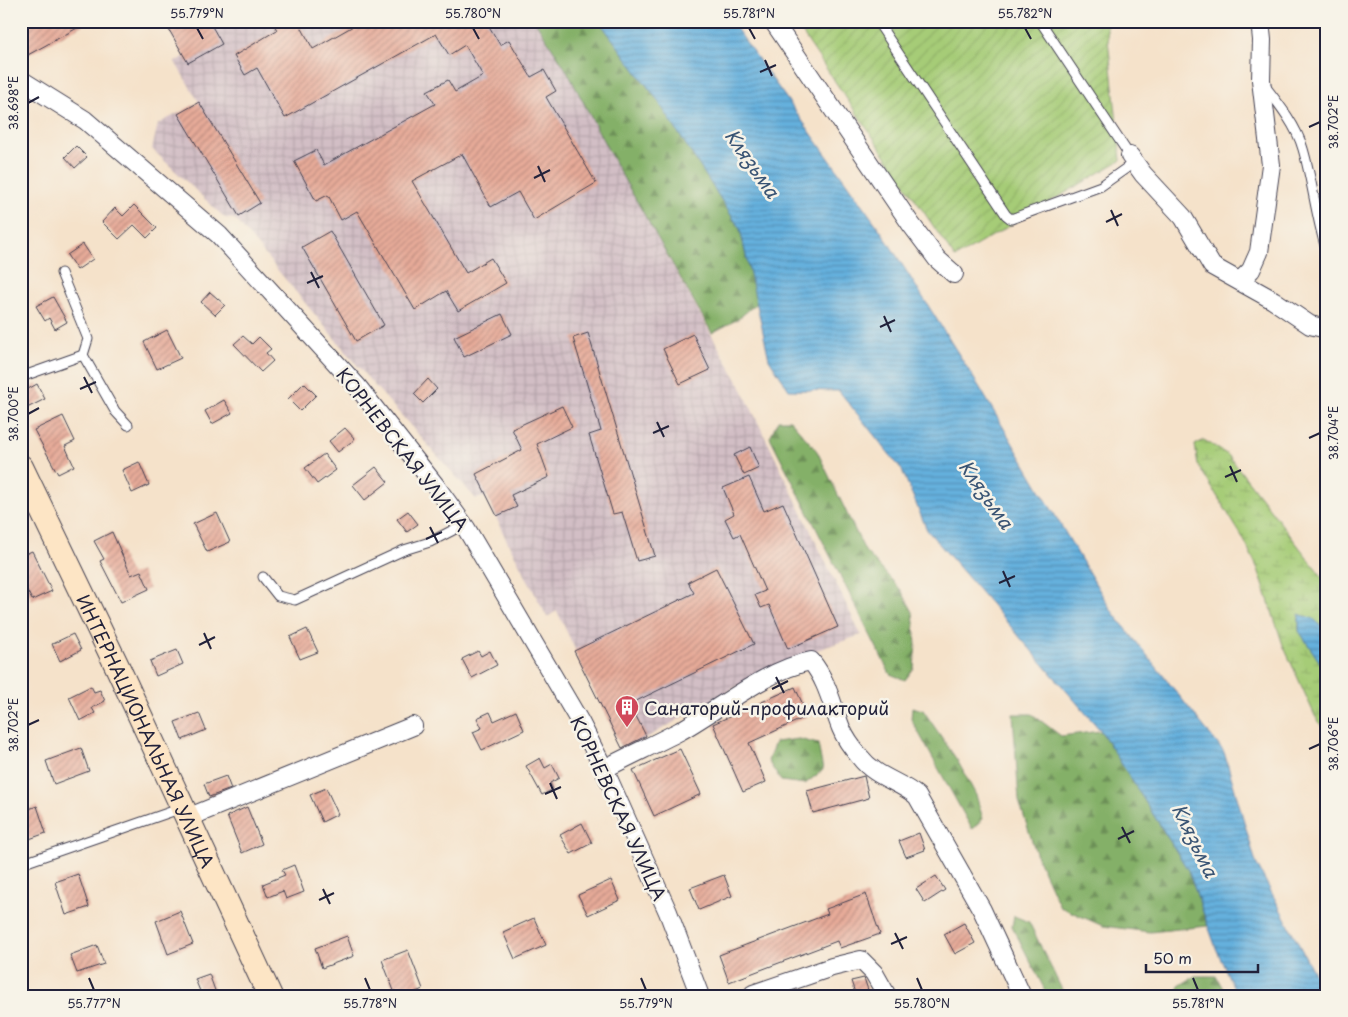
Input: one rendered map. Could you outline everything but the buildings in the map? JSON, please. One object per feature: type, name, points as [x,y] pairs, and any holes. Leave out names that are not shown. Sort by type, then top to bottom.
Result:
[{"type":"street","points":[[773,21],[910,222],[937,259],[954,274]]},
{"type":"street","points":[[1240,282],[1251,270],[1259,252],[1271,165],[1261,80],[1262,40],[1260,21]]},
{"type":"street","name":"КОРНЕВСКАЯ УЛИЦА","points":[[21,80],[85,120],[219,235],[357,386],[435,485],[463,525],[580,722],[604,769],[668,912],[700,996]]},
{"type":"street","points":[[1132,159],[1183,217],[1212,266],[1273,300],[1310,325],[1327,329]]},
{"type":"street","name":"ИНТЕРНАЦИОНАЛЬНАЯ УЛИЦА","points":[[21,466],[118,666],[270,996]]},
{"type":"street","points":[[604,769],[679,731],[775,674],[797,664],[811,661],[820,672],[842,730],[861,759],[881,777],[907,788],[917,796],[982,910],[1022,996]]},
{"type":"street","points":[[185,813],[414,726]]},
{"type":"street","points":[[752,996],[753,994],[832,967],[861,960],[874,973],[887,996]]},
{"type":"lane","points":[[877,21],[1006,215],[1011,219],[1101,186],[1132,159],[1040,21]]},
{"type":"lane","points":[[1261,80],[1281,108],[1303,148],[1318,225],[1327,252]]},
{"type":"lane","points":[[61,273],[88,339],[83,355],[115,411],[128,425]]},
{"type":"lane","points":[[21,377],[83,355]]},
{"type":"lane","points":[[263,577],[278,596],[294,600],[404,550],[430,542],[463,525]]},
{"type":"lane","points":[[21,864],[185,813]]},
{"type":"shaded area","points":[[164,21],[535,21],[567,71],[616,165],[741,387],[861,635],[811,652],[743,683],[623,751],[557,611],[547,617],[503,533],[487,496],[476,499],[367,377],[235,219],[225,218],[152,149],[158,124],[199,102],[175,62],[184,57]]},
{"type":"green space","points":[[535,21],[599,21],[656,98],[740,229],[757,303],[738,319],[712,333],[616,165],[567,71]]},
{"type":"green space","points":[[794,21],[1106,21],[1121,160],[955,258]]},
{"type":"green space","points":[[778,420],[790,420],[817,451],[865,551],[901,590],[913,612],[916,644],[914,668],[905,680],[890,674],[770,437]]},
{"type":"green space","points":[[1204,440],[1228,455],[1327,583],[1327,632],[1314,619],[1299,615],[1299,631],[1327,673],[1327,734],[1315,716],[1283,645],[1258,569],[1243,538],[1198,465],[1195,445]]},
{"type":"green space","points":[[912,707],[923,710],[957,760],[976,795],[983,819],[972,829],[911,719]]},
{"type":"green space","points":[[1013,714],[1032,714],[1061,736],[1101,731],[1188,870],[1208,926],[1150,932],[1103,926],[1060,907],[1038,859],[1019,801]]},
{"type":"green space","points":[[799,739],[818,744],[823,770],[805,784],[781,781],[768,761],[775,742]]},
{"type":"green space","points":[[1014,916],[1029,922],[1065,996],[1048,996],[1012,926]]},
{"type":"green space","points":[[1195,976],[1216,976],[1227,996],[1175,996],[1179,986]]},
{"type":"water","name":"Клязьма","points":[[599,21],[731,21],[883,234],[980,388],[1111,610],[1224,752],[1256,863],[1326,996],[1237,996],[1216,948],[1188,870],[1101,731],[927,530],[902,470],[839,391],[789,390],[769,359],[740,229],[656,98]]},
{"type":"water","points":[[1299,614],[1314,619],[1327,632],[1327,673],[1299,631]]},
{"type":"place","name":"Санаторий-профилакторий","points":[[627,728]]}]
